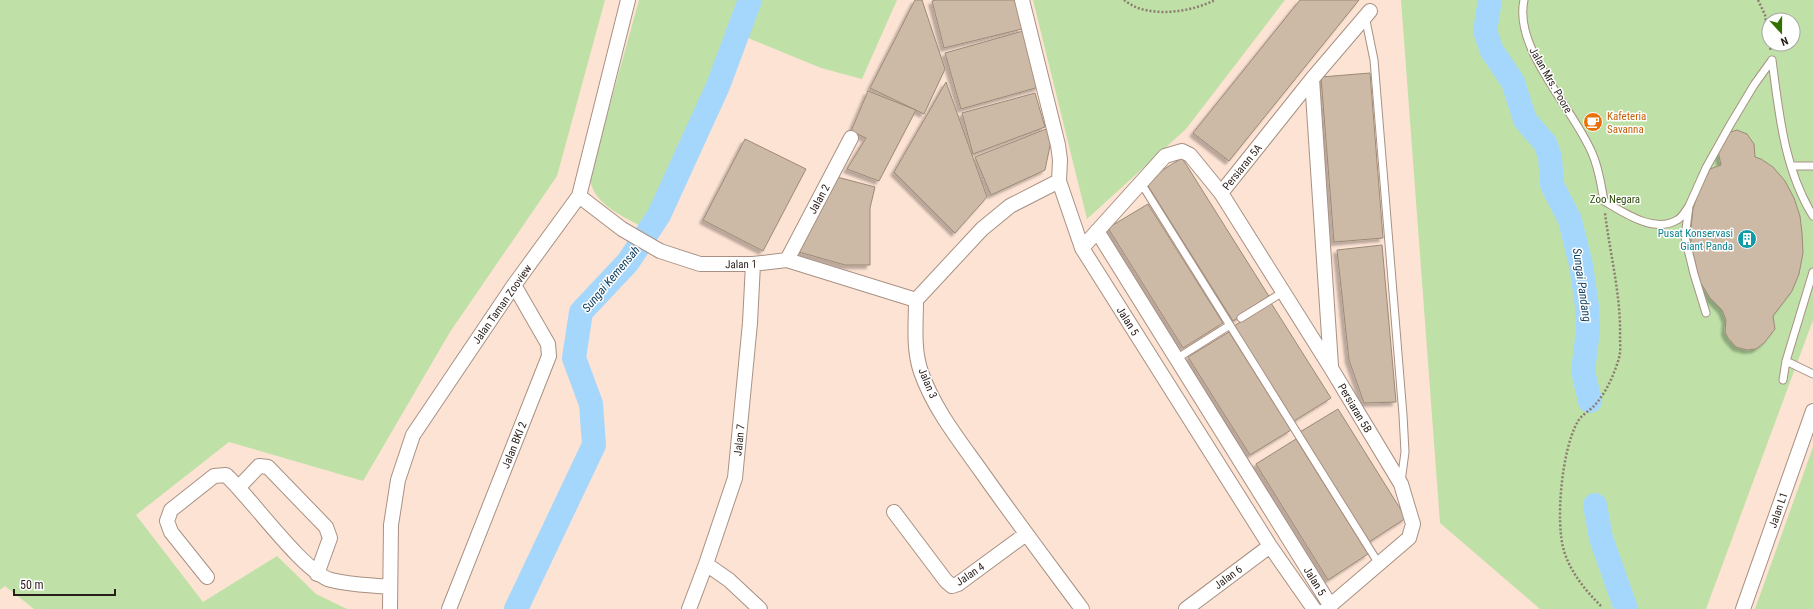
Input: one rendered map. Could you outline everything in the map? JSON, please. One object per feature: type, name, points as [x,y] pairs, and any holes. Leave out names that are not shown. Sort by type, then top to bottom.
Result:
[{"type":"street","name":"Jalan Taman Zooview","points":[[390,609],[389,587],[391,525],[398,480],[413,435],[514,285],[579,196],[628,0]]},
{"type":"street","name":"Jalan 5","points":[[1022,0],[1058,145],[1060,160],[1059,181],[1082,248],[1270,546],[1314,609]]},
{"type":"street","name":"Persiaran 5A","points":[[1082,248],[1165,156],[1182,151],[1190,155],[1221,193],[1312,79],[1367,14]]},
{"type":"street","points":[[1312,79],[1331,368]]},
{"type":"street","name":"Jalan 2","points":[[788,260],[851,138]]},
{"type":"street","points":[[916,300],[982,229],[1010,206],[1059,181]]},
{"type":"street","name":"Persiaran 5B","points":[[1221,193],[1284,292],[1401,484],[1413,524],[1409,538],[1328,607]]},
{"type":"street","name":"Jalan 1","points":[[579,196],[622,229],[660,251],[700,264],[753,264],[788,260],[916,300]]},
{"type":"street","name":"Jalan 5","points":[[1097,231],[1328,607]]},
{"type":"street","name":"Jalan 7","points":[[689,609],[735,478],[750,323],[753,264]]},
{"type":"street","name":"Jalan BKI 2","points":[[449,609],[549,356],[548,344],[514,285]]},
{"type":"street","name":"Jalan 3","points":[[916,300],[916,349],[921,372],[933,397],[950,427],[1026,534],[1082,609]]},
{"type":"street","name":"Jalan L1","points":[[1743,609],[1813,411]]},
{"type":"street","points":[[239,487],[259,466],[268,467],[326,527],[330,538],[317,574]]},
{"type":"street","points":[[207,577],[171,532],[166,521],[171,510],[214,476],[226,475],[239,487],[291,547],[317,574],[331,580],[389,587]]},
{"type":"street","name":"Jalan 4","points":[[894,512],[952,586],[958,584],[1026,534]]},
{"type":"street","name":"Jalan 6","points":[[1186,609],[1270,546]]},
{"type":"street","points":[[706,564],[729,580],[760,609]]},
{"type":"lane","name":"Jalan Mrs. Poore","points":[[1524,0],[1522,13],[1525,33],[1533,51],[1593,154],[1604,201]]},
{"type":"lane","points":[[1367,14],[1374,60],[1403,415],[1405,452],[1401,484]]},
{"type":"lane","points":[[1604,201],[1640,221],[1657,224],[1669,224],[1678,220],[1689,206],[1706,168],[1730,125],[1754,85],[1772,60],[1778,103],[1791,166],[1803,199],[1813,216]]},
{"type":"lane","points":[[1791,166],[1813,166]]},
{"type":"lane","points":[[1140,183],[1379,564]]},
{"type":"lane","points":[[1689,206],[1685,238],[1706,313]]},
{"type":"lane","points":[[1783,380],[1786,361],[1813,272]]},
{"type":"lane","points":[[1241,318],[1284,292]]},
{"type":"lane","points":[[1176,358],[1230,325]]},
{"type":"lane","points":[[1786,361],[1813,374]]},
{"type":"path","points":[[1124,0],[1137,8],[1159,12],[1187,10],[1215,0]]},
{"type":"path","points":[[1758,0],[1763,12]]},
{"type":"path","points":[[1601,606],[1582,586],[1569,563],[1564,551],[1561,536],[1561,516],[1563,467],[1569,441],[1577,422],[1595,404],[1610,384],[1620,356],[1620,323],[1604,201]]},
{"type":"green space","points":[[0,0],[605,0],[557,176],[450,332],[363,481],[229,442],[136,515],[203,602],[277,556],[316,594],[347,609],[34,609],[5,586],[0,590]]},
{"type":"green space","points":[[639,0],[897,0],[862,79],[821,68],[731,31],[686,165],[653,232],[623,217],[603,203],[591,185],[590,174]]},
{"type":"green space","points":[[1033,0],[1285,0],[1186,129],[1087,219]]},
{"type":"green space","name":"Zoo Negara","points":[[1401,0],[1813,0],[1813,320],[1706,609],[1540,609],[1440,523]]},
{"type":"green space","points":[[1813,447],[1813,609],[1755,609]]},
{"type":"building","points":[[915,0],[922,0],[945,69],[924,114],[870,88]]},
{"type":"building","points":[[1015,0],[1022,29],[944,48],[932,1]]},
{"type":"building","points":[[1300,0],[1359,0],[1229,161],[1193,133]]},
{"type":"building","points":[[1023,31],[1039,87],[961,109],[945,53]]},
{"type":"building","points":[[1370,73],[1383,238],[1334,242],[1321,77]]},
{"type":"building","points":[[946,82],[987,197],[955,233],[894,172]]},
{"type":"building","points":[[868,91],[916,110],[879,181],[847,169],[866,138],[851,131]]},
{"type":"building","points":[[1035,93],[1045,127],[973,154],[962,113]]},
{"type":"building","points":[[1046,129],[1051,141],[1045,170],[991,195],[975,157]]},
{"type":"building","name":"Pusat Konservasi Giant Panda","points":[[1737,130],[1747,134],[1754,144],[1755,157],[1773,167],[1785,181],[1794,198],[1800,216],[1803,253],[1799,274],[1792,291],[1773,316],[1775,329],[1764,343],[1756,349],[1747,350],[1736,347],[1728,338],[1725,332],[1726,320],[1722,310],[1710,298],[1699,280],[1691,245],[1693,209],[1699,190],[1710,169],[1721,165],[1718,151],[1728,133]]},
{"type":"building","points":[[745,139],[806,169],[763,251],[703,220]]},
{"type":"building","points":[[1182,158],[1270,298],[1233,321],[1145,181]]},
{"type":"building","points":[[837,177],[875,187],[870,208],[870,265],[845,265],[799,252]]},
{"type":"building","points":[[1148,204],[1223,323],[1183,348],[1108,228]]},
{"type":"building","points":[[1382,245],[1396,402],[1364,403],[1349,360],[1337,250]]},
{"type":"building","points":[[1271,303],[1331,398],[1294,421],[1234,326]]},
{"type":"building","points":[[1229,332],[1291,430],[1250,455],[1188,357]]},
{"type":"building","points":[[1338,409],[1406,518],[1369,542],[1300,432]]},
{"type":"building","points":[[1296,439],[1368,554],[1328,580],[1256,464]]},
{"type":"waterway","name":"Sungai Kemensah","points":[[516,609],[594,445],[591,404],[574,358],[581,312],[628,262],[659,215],[718,86],[750,0]]},
{"type":"waterway","name":"Sungai Pandang","points":[[1490,0],[1485,31],[1492,51],[1513,82],[1525,120],[1545,143],[1550,157],[1552,185],[1570,220],[1581,265],[1587,306],[1588,330],[1583,371],[1590,401]]},
{"type":"waterway","name":"Sungai Pandang","points":[[1595,505],[1601,538],[1626,609]]},
{"type":"place","name":"Kafeteria Savanna","points":[[1593,122]]},
{"type":"place","name":"Pusat Konservasi Giant Panda","points":[[1747,239]]}]
